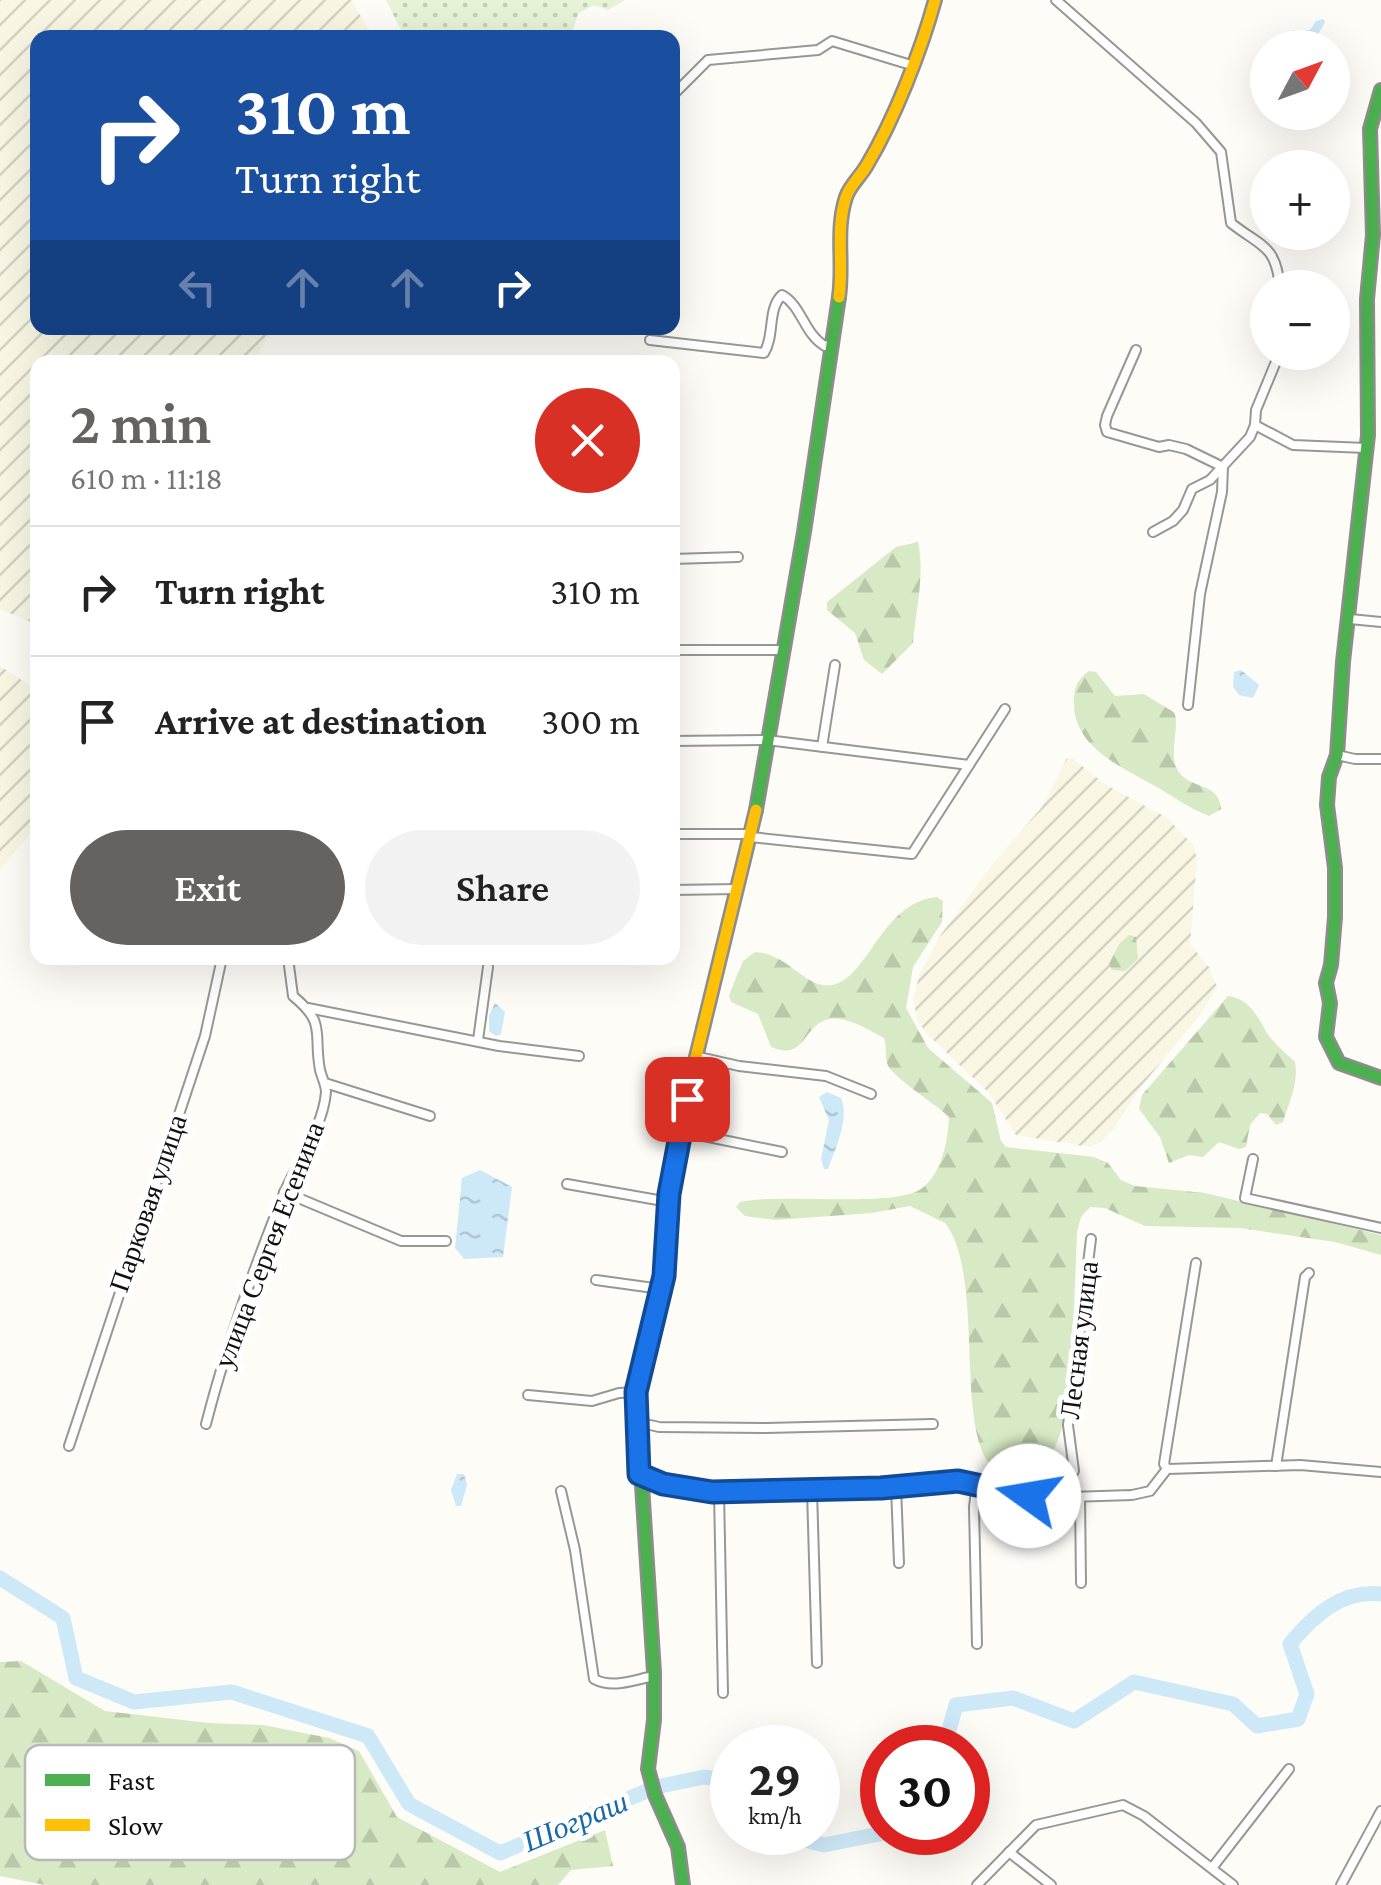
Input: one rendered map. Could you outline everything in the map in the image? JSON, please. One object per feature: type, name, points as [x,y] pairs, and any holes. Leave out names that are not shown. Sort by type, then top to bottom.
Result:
[{"type":"street","points":[[683,1885],[678,1847],[648,1769],[654,1676],[636,1392],[660,1289],[679,1131],[751,836],[833,344],[842,280],[838,228],[847,192],[867,166],[923,42],[934,0]]},
{"type":"street","points":[[1056,0],[1196,123],[1221,152],[1231,224],[1275,257],[1277,270]]},
{"type":"street","points":[[680,88],[708,60],[818,50],[832,41],[911,65]]},
{"type":"street","points":[[1381,90],[1370,129],[1374,235],[1367,299],[1372,439],[1343,662],[1337,755],[1329,777],[1327,805],[1335,868],[1331,965],[1326,982],[1331,1052],[1348,1069],[1381,1078]]},
{"type":"street","points":[[650,340],[764,353],[769,346],[775,304],[782,295],[790,300],[811,336],[825,346],[833,344]]},
{"type":"street","points":[[1136,350],[1104,425],[1107,432],[1158,447],[1186,449],[1222,466]]},
{"type":"street","points":[[1153,532],[1173,521],[1192,489],[1210,480],[1250,437],[1273,370]]},
{"type":"street","points":[[1255,425],[1293,445],[1372,439]]},
{"type":"street","points":[[1188,705],[1200,594],[1222,492],[1222,466]]},
{"type":"street","points":[[680,560],[738,557]]},
{"type":"street","points":[[1350,620],[1381,622]]},
{"type":"street","points":[[680,650],[783,650]]},
{"type":"street","points":[[822,747],[835,665]]},
{"type":"street","points":[[680,834],[751,836],[912,854],[1005,709]]},
{"type":"street","points":[[680,742],[767,740],[968,765]]},
{"type":"street","points":[[1337,755],[1381,759]]},
{"type":"street","points":[[680,890],[738,890]]},
{"type":"street","name":"Парковая улица","points":[[69,1446],[205,1036],[220,965]]},
{"type":"street","name":"улица Сергея Есенина","points":[[206,1424],[229,1337],[326,1092],[317,1022],[293,996],[288,965]]},
{"type":"street","points":[[478,1040],[488,967]]},
{"type":"street","points":[[308,1008],[498,1046],[580,1056]]},
{"type":"street","points":[[699,1057],[826,1076],[872,1094]]},
{"type":"street","points":[[324,1083],[430,1116]]},
{"type":"street","points":[[679,1131],[782,1152]]},
{"type":"street","points":[[1253,1158],[1244,1198],[1381,1228]]},
{"type":"street","points":[[567,1184],[669,1202]]},
{"type":"street","points":[[284,1192],[401,1242],[446,1242]]},
{"type":"street","name":"Лесная улица","points":[[1058,1495],[1074,1471],[1068,1426],[1091,1239]]},
{"type":"street","points":[[1167,1469],[1164,1464],[1196,1263]]},
{"type":"street","points":[[1276,1466],[1305,1277],[1310,1272]]},
{"type":"street","points":[[596,1280],[660,1289]]},
{"type":"street","points":[[528,1395],[592,1400],[636,1392]]},
{"type":"street","points":[[637,1422],[659,1427],[766,1428],[933,1424]]},
{"type":"street","points":[[1167,1469],[1276,1466],[1381,1472]]},
{"type":"street","points":[[639,1474],[680,1488],[719,1492],[896,1487],[958,1481],[1018,1495],[1080,1497],[1150,1491],[1167,1469]]},
{"type":"street","points":[[977,1644],[974,1507],[978,1484]]},
{"type":"street","points":[[896,1487],[898,1563]]},
{"type":"street","points":[[812,1490],[817,1663]]},
{"type":"street","points":[[562,1491],[594,1679],[618,1684],[654,1676]]},
{"type":"street","points":[[719,1492],[723,1693]]},
{"type":"street","points":[[1080,1497],[1081,1583]]},
{"type":"street","points":[[1212,1868],[1289,1768]]},
{"type":"street","points":[[978,1885],[1044,1822],[1122,1804],[1144,1816],[1234,1885]]},
{"type":"street","points":[[1341,1885],[1381,1810]]},
{"type":"street","points":[[1009,1852],[1051,1885]]},
{"type":"shaded area","points":[[0,0],[351,0],[369,30],[30,30],[30,335],[270,335],[257,355],[30,355],[30,622],[0,609]]},
{"type":"shaded area","points":[[0,666],[30,685],[30,834],[0,870]]},
{"type":"shaded area","points":[[1072,758],[1106,785],[1166,817],[1193,845],[1197,859],[1190,944],[1209,967],[1217,987],[1112,1131],[1089,1147],[1016,1135],[989,1093],[926,1033],[918,1021],[913,1000],[920,973],[940,936],[990,867],[1042,807],[1066,759]]},
{"type":"green space","points":[[386,0],[625,0],[608,10],[594,5],[579,13],[573,30],[401,30]]},
{"type":"green space","points":[[918,542],[920,579],[913,643],[882,674],[864,660],[855,633],[827,610],[827,602],[896,547]]},
{"type":"green space","points":[[1089,671],[1096,672],[1115,696],[1144,694],[1175,713],[1177,769],[1188,780],[1215,794],[1221,809],[1209,816],[1196,810],[1093,746],[1083,734],[1074,705],[1077,685]]},
{"type":"green space","points":[[937,897],[943,901],[942,922],[913,967],[906,1008],[928,1048],[992,1103],[1006,1147],[1094,1157],[1108,1163],[1121,1180],[1135,1186],[1205,1193],[1381,1235],[1381,1255],[1335,1242],[1240,1228],[1145,1226],[1105,1208],[1090,1207],[1081,1217],[1077,1232],[1071,1385],[1064,1420],[1050,1457],[1041,1471],[1028,1479],[1013,1479],[994,1468],[982,1450],[971,1389],[964,1278],[957,1247],[945,1223],[910,1206],[872,1213],[775,1220],[745,1216],[736,1207],[740,1202],[758,1200],[907,1195],[921,1189],[934,1175],[945,1146],[949,1117],[890,1069],[884,1038],[855,1023],[830,1019],[816,1025],[790,1050],[771,1047],[758,1014],[731,1002],[729,995],[743,961],[755,952],[777,958],[823,985],[845,979],[902,912]]},
{"type":"green space","points":[[1129,935],[1136,937],[1138,959],[1125,971],[1112,970],[1109,964],[1119,944]]},
{"type":"green space","points":[[1228,996],[1247,1005],[1270,1037],[1295,1062],[1295,1085],[1283,1122],[1276,1125],[1267,1114],[1260,1113],[1250,1125],[1246,1147],[1239,1149],[1219,1142],[1203,1157],[1189,1155],[1169,1163],[1160,1137],[1139,1109],[1142,1095]]},
{"type":"green space","points":[[21,1661],[105,1711],[263,1725],[345,1745],[25,1745],[25,1860],[355,1860],[355,1749],[397,1817],[500,1872],[605,1830],[613,1866],[571,1870],[558,1885],[45,1885],[0,1876],[0,1662]]},
{"type":"water","points":[[1316,21],[1325,22],[1321,30],[1310,30]]},
{"type":"water","points":[[1241,670],[1259,685],[1253,698],[1239,695],[1233,687],[1234,672]]},
{"type":"water","points":[[495,1003],[505,1012],[501,1034],[496,1036],[489,1031],[489,1016]]},
{"type":"water","points":[[827,1092],[841,1098],[844,1115],[828,1169],[824,1169],[821,1159],[829,1120],[819,1097]]},
{"type":"water","points":[[480,1170],[512,1187],[503,1257],[464,1259],[455,1248],[462,1178]]},
{"type":"water","points":[[457,1474],[464,1474],[467,1485],[461,1506],[456,1506],[451,1490]]},
{"type":"waterway","name":"Шограш","points":[[0,1578],[63,1618],[76,1678],[134,1702],[232,1692],[368,1736],[409,1804],[500,1853],[656,1787],[710,1778]]},
{"type":"waterway","name":"Шограш","points":[[950,1725],[956,1705],[1013,1698],[1074,1721],[1134,1682],[1233,1704],[1257,1726],[1298,1719],[1307,1694],[1290,1644],[1308,1624],[1341,1600],[1381,1594]]},
{"type":"waterway","name":"Шограш","points":[[840,1842],[860,1838]]},
{"type":"traffic: fast","points":[[1381,90],[1370,129],[1373,235],[1367,299],[1368,435],[1337,755],[1329,777],[1327,805],[1335,868],[1335,917],[1326,983],[1330,1003],[1326,1037],[1339,1063],[1381,1078]]},
{"type":"traffic: fast","points":[[756,810],[839,297]]},
{"type":"traffic: fast","points":[[665,1243],[663,1276],[636,1392],[654,1672],[648,1769],[678,1847],[683,1885]]},
{"type":"traffic: slow","points":[[839,297],[841,222],[846,197],[897,106],[935,0]]},
{"type":"traffic: slow","points":[[665,1243],[680,1123],[756,810]]},
{"type":"route","points":[[687,1099],[669,1194],[664,1276],[636,1392],[639,1474],[663,1484],[712,1492],[881,1488],[958,1481],[1029,1496]]}]
